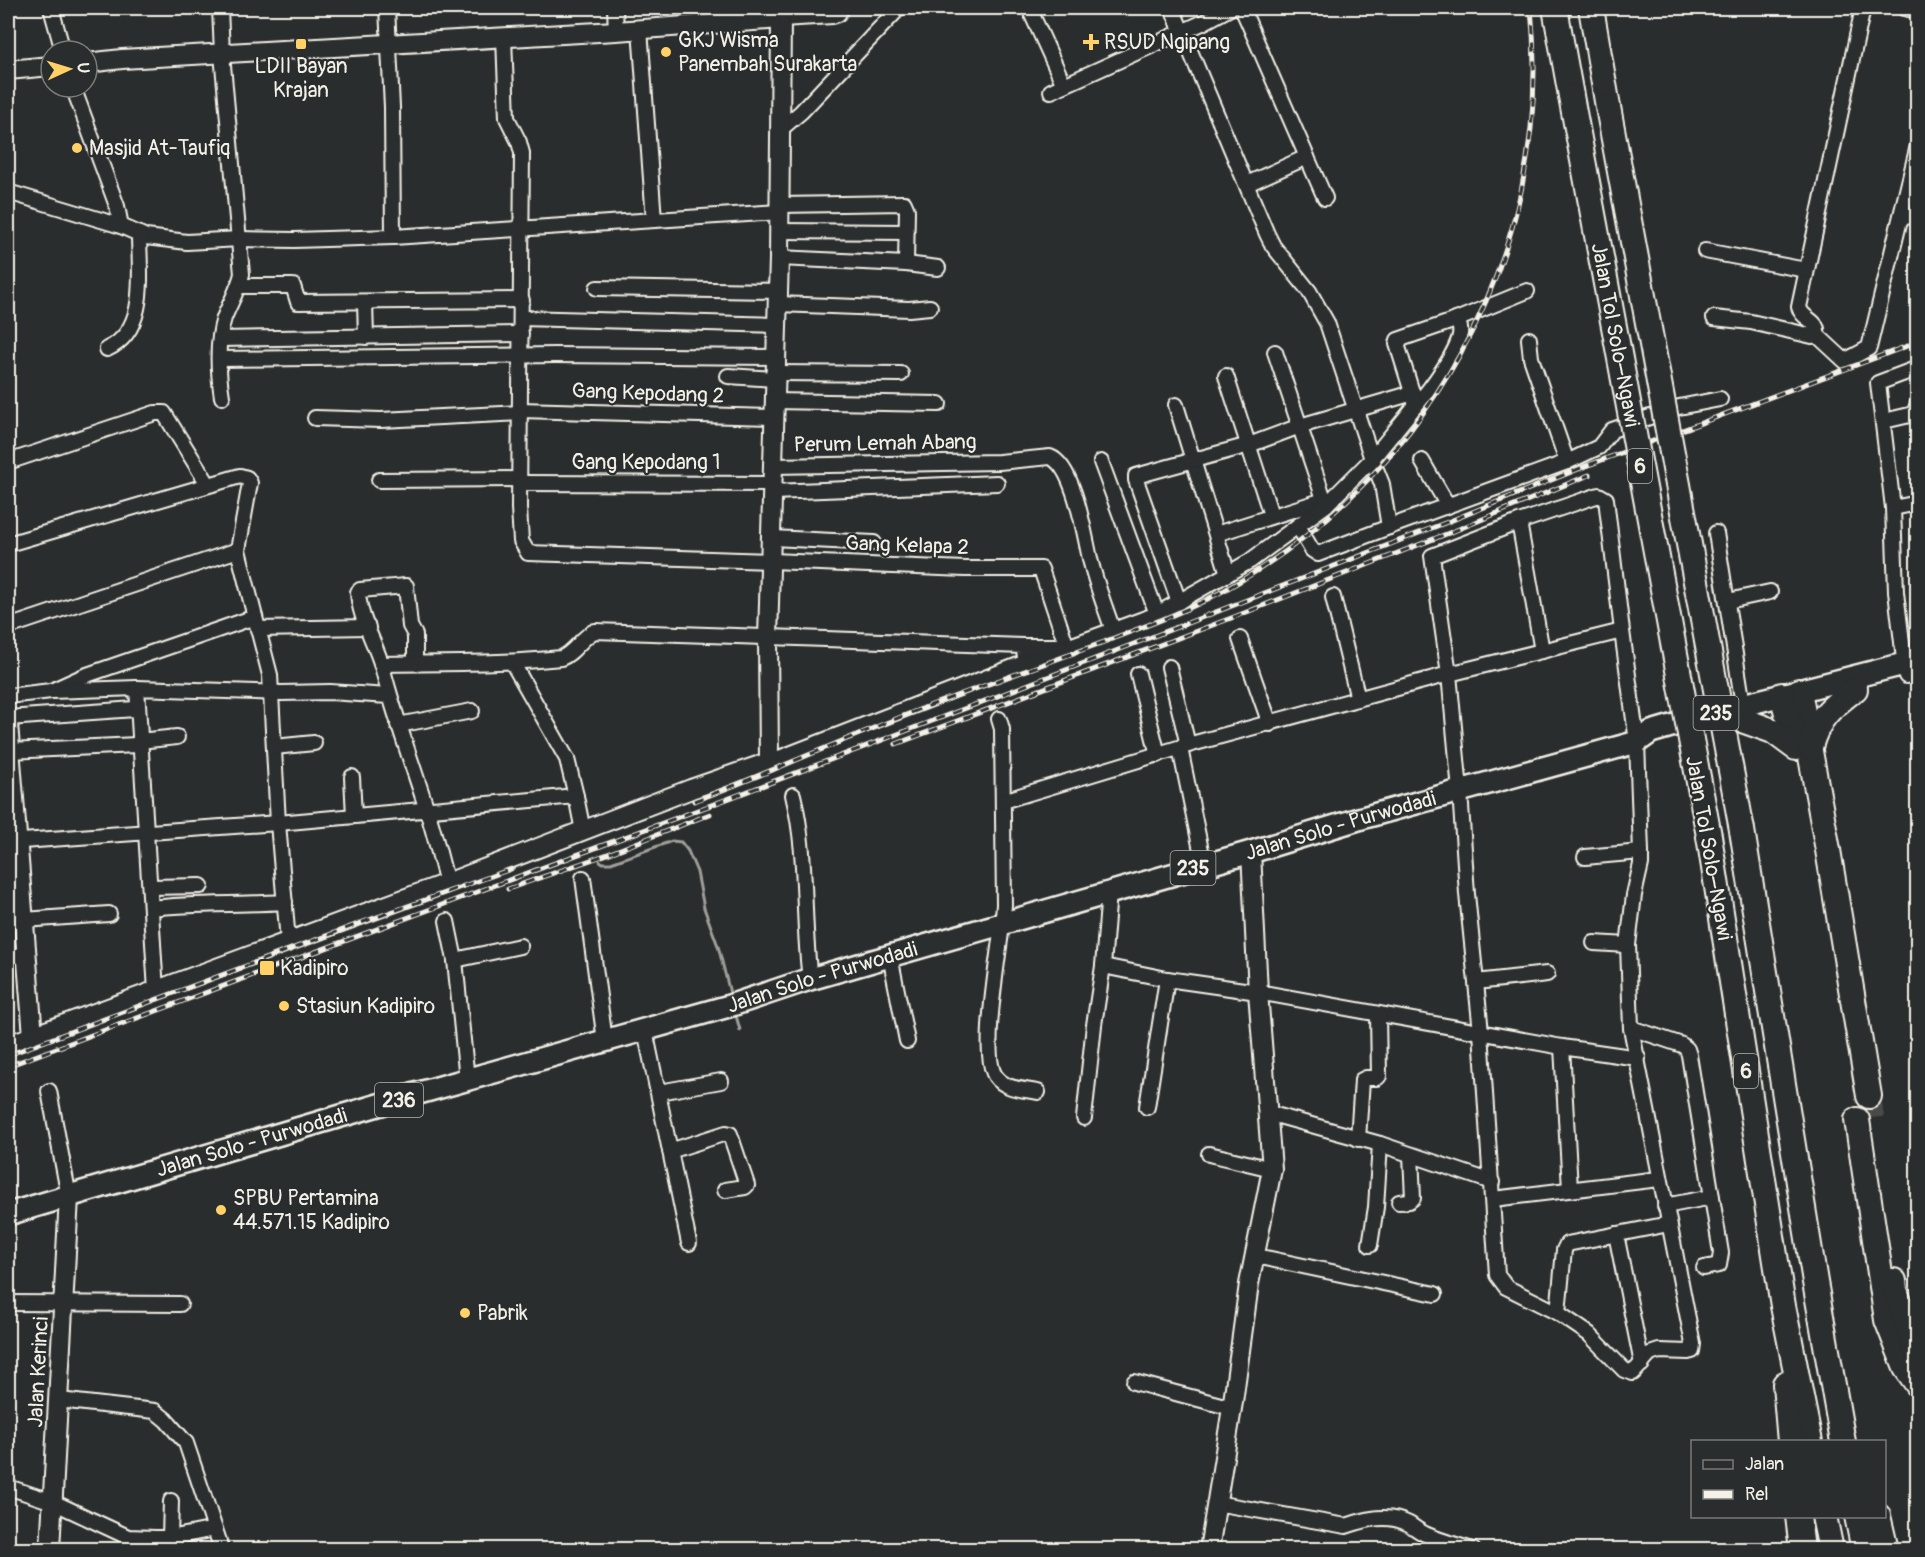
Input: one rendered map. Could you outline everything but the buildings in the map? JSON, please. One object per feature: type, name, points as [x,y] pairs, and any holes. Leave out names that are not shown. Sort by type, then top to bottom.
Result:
[{"type":"highway","name":"Jalan Tol Solo–Ngawi","points":[[1555,8],[1709,836],[1783,1306],[1809,1440]]},
{"type":"highway","name":"Jalan Tol Solo–Ngawi","points":[[1591,8],[1742,830],[1843,1440]]},
{"type":"highway","points":[[1803,748],[1830,708],[1866,681]]},
{"type":"highway","points":[[1792,699],[1803,748],[1817,856],[1895,1290],[1917,1356]]},
{"type":"highway","points":[[1741,712],[1803,748]]},
{"type":"highway","points":[[1863,1108],[1887,1320],[1906,1368],[1917,1384]]},
{"type":"highway","points":[[1815,1282],[1858,1440]]},
{"type":"highway","points":[[1783,1306],[1785,1398],[1790,1440]]},
{"type":"highway","points":[[1798,1518],[1802,1550]]},
{"type":"highway","points":[[1824,1518],[1831,1550]]},
{"type":"highway","points":[[1857,1518],[1864,1550]]},
{"type":"highway","points":[[1878,1518],[1886,1550]]},
{"type":"main road","name":"Jalan Solo - Purwodadi","points":[[8,1214],[729,1006],[810,979],[1362,818],[1637,742],[1652,744],[1741,712],[1911,669]]},
{"type":"street","points":[[51,8],[60,39]]},
{"type":"street","points":[[220,8],[222,54],[242,259],[239,286],[225,317],[220,339],[222,397]]},
{"type":"street","points":[[387,8],[393,237]]},
{"type":"street","points":[[615,8],[616,31]]},
{"type":"street","points":[[99,61],[122,58],[616,31],[716,16],[782,13],[833,16],[838,14],[842,8]]},
{"type":"street","points":[[781,129],[801,112],[899,8]]},
{"type":"street","points":[[1029,8],[1057,88],[1204,22],[1227,8]]},
{"type":"street","points":[[1172,8],[1273,246],[1301,280],[1327,323],[1382,484],[1389,527]]},
{"type":"street","points":[[1242,8],[1325,198]]},
{"type":"street","points":[[1816,335],[1818,327],[1799,310],[1863,8]]},
{"type":"street","points":[[1904,8],[1917,11]]},
{"type":"street","points":[[769,762],[768,638],[779,258],[782,13]]},
{"type":"street","points":[[640,29],[654,220]]},
{"type":"street","points":[[504,37],[507,118],[522,153],[520,481]]},
{"type":"street","points":[[8,70],[39,67]]},
{"type":"street","points":[[78,99],[117,206],[121,226]]},
{"type":"street","points":[[1714,318],[1751,322],[1816,335],[1845,361],[1869,348],[1917,145]]},
{"type":"street","points":[[1247,184],[1307,157]]},
{"type":"street","points":[[8,192],[156,239],[187,242],[393,237],[654,220],[780,208],[900,202],[907,207],[906,264]]},
{"type":"street","points":[[1901,217],[1917,216]]},
{"type":"street","points":[[779,231],[906,232]]},
{"type":"street","points":[[107,349],[117,345],[125,338],[135,318],[139,287],[139,234]]},
{"type":"street","points":[[1705,251],[1806,270]]},
{"type":"street","points":[[779,258],[906,264],[938,268]]},
{"type":"street","points":[[239,286],[292,286],[298,302],[522,300]]},
{"type":"street","points":[[597,288],[778,297],[909,309],[930,308]]},
{"type":"street","points":[[1414,399],[1397,344],[1398,340],[1456,320],[1527,291]]},
{"type":"street","points":[[365,302],[366,337]]},
{"type":"street","points":[[521,318],[777,325]]},
{"type":"street","points":[[8,1045],[447,883],[1157,614],[1228,574],[1298,526],[1372,459],[1414,399],[1434,385],[1459,340],[1461,329],[1456,320]]},
{"type":"street","points":[[220,339],[521,334]]},
{"type":"street","points":[[1529,339],[1531,358],[1567,462]]},
{"type":"street","points":[[1275,352],[1325,502]]},
{"type":"street","points":[[219,359],[521,356],[776,370],[901,374]]},
{"type":"street","points":[[1911,669],[1896,592],[1893,508],[1878,383],[1917,368]]},
{"type":"street","points":[[728,376],[776,370]]},
{"type":"street","points":[[1226,376],[1271,516]]},
{"type":"street","points":[[1179,602],[1135,477],[1250,445],[1300,426],[1356,410],[1414,399]]},
{"type":"street","points":[[1298,526],[1312,550],[1318,554],[1567,462],[1599,447],[1612,430],[1679,407],[1720,399]]},
{"type":"street","points":[[1884,421],[1914,414],[1917,403]]},
{"type":"street","name":"Gang Kepodang 2","points":[[315,418],[381,420],[520,411],[774,409],[939,404]]},
{"type":"street","points":[[1176,405],[1228,574]]},
{"type":"street","points":[[8,462],[154,413],[164,413],[208,484]]},
{"type":"street","name":"Perum Lemah Abang","points":[[773,480],[1050,457],[1056,459],[1074,494],[1092,565],[1113,630]]},
{"type":"street","points":[[1422,461],[1448,506]]},
{"type":"street","points":[[1101,462],[1157,614]]},
{"type":"street","points":[[8,544],[208,484],[240,476],[247,478],[250,483],[238,550],[270,675],[278,823],[288,942]]},
{"type":"street","name":"Gang Kepodang 1","points":[[379,480],[773,480]]},
{"type":"street","points":[[773,480],[996,483]]},
{"type":"street","name":"Gang Kelapa 2","points":[[520,481],[521,541],[528,554],[965,569],[1041,569],[1067,647]]},
{"type":"street","points":[[1599,495],[1606,499],[1637,742],[1641,852],[1628,945],[1631,1028],[1693,1348],[1688,1352],[1659,1351],[1650,1354],[1633,1373],[1624,1370],[1589,1334],[1558,1313],[1506,1287],[1497,1275],[1481,1032],[1467,894],[1460,791],[1449,674],[1432,556],[1520,522],[1599,495]]},
{"type":"street","points":[[1215,534],[1325,502]]},
{"type":"street","points":[[1893,508],[1917,503]]},
{"type":"street","points":[[1520,522],[1542,651]]},
{"type":"street","points":[[1716,533],[1728,601],[1741,712]]},
{"type":"street","points":[[772,538],[874,543]]},
{"type":"street","points":[[8,627],[238,550]]},
{"type":"street","points":[[415,663],[415,635],[410,626],[406,586],[365,589],[358,592],[381,664],[388,696],[427,809],[447,883]]},
{"type":"street","points":[[1728,601],[1770,592]]},
{"type":"street","points":[[1333,597],[1358,699]]},
{"type":"street","points":[[51,691],[84,676],[256,623],[368,627]]},
{"type":"street","points":[[381,664],[512,662],[561,658],[570,653],[582,639],[595,631],[1067,647]]},
{"type":"street","points":[[1003,801],[1184,747],[1449,674],[1622,631]]},
{"type":"street","points":[[1239,639],[1270,724]]},
{"type":"street","points":[[1023,646],[1026,662]]},
{"type":"street","points":[[512,662],[567,759],[583,831]]},
{"type":"street","points":[[1169,667],[1204,865]]},
{"type":"street","points":[[1138,674],[1158,755]]},
{"type":"street","points":[[137,688],[138,743],[156,991]]},
{"type":"street","points":[[8,696],[51,691],[137,688],[330,692],[388,696]]},
{"type":"street","points":[[33,1036],[24,920],[12,841],[8,720],[135,709]]},
{"type":"street","points":[[398,725],[472,711]]},
{"type":"street","points":[[999,719],[1002,729],[1004,923],[996,960],[989,1051],[991,1068],[995,1077],[1010,1087],[1038,1092]]},
{"type":"street","points":[[9,751],[138,743],[177,737]]},
{"type":"street","points":[[274,747],[314,743]]},
{"type":"street","points":[[352,777],[354,816]]},
{"type":"street","points":[[793,795],[797,812],[810,979]]},
{"type":"street","points":[[12,841],[278,823],[576,796]]},
{"type":"street","points":[[1209,1550],[1232,1408],[1247,1295],[1272,1169],[1258,992],[1251,852]]},
{"type":"street","points":[[1585,857],[1641,852]]},
{"type":"street","points":[[583,878],[604,1041]]},
{"type":"street","points":[[150,887],[201,886]]},
{"type":"street","points":[[1084,1118],[1103,966],[1109,892]]},
{"type":"street","points":[[151,908],[285,902]]},
{"type":"street","points":[[24,920],[109,914]]},
{"type":"street","points":[[447,921],[454,960],[467,1080]]},
{"type":"street","points":[[1594,944],[1628,945]]},
{"type":"street","points":[[454,960],[520,946]]},
{"type":"street","points":[[8,957],[27,955]]},
{"type":"street","points":[[890,956],[907,1041]]},
{"type":"street","points":[[1103,966],[1562,1047],[1638,1058]]},
{"type":"street","points":[[1476,982],[1548,974]]},
{"type":"street","points":[[1147,1107],[1167,979]]},
{"type":"street","points":[[1358,1139],[1362,1080],[1377,1078],[1380,1074],[1378,1014]]},
{"type":"street","points":[[1631,1028],[1682,1045],[1687,1049],[1721,1260],[1719,1265],[1704,1268]]},
{"type":"street","points":[[645,1030],[689,1243]]},
{"type":"street","points":[[1562,1047],[1570,1189]]},
{"type":"street","points":[[659,1092],[722,1081]]},
{"type":"street","points":[[49,1091],[69,1197]]},
{"type":"street","points":[[1268,1113],[1380,1144],[1492,1182]]},
{"type":"street","points":[[670,1151],[730,1134],[747,1185],[725,1190]]},
{"type":"street","points":[[1370,1245],[1376,1207],[1380,1144]]},
{"type":"street","points":[[1209,1154],[1272,1169]]},
{"type":"street","points":[[1399,1202],[1413,1198],[1411,1155]]},
{"type":"street","points":[[1493,1198],[1659,1179]]},
{"type":"street","name":"Jalan Kerinci","points":[[50,1550],[69,1197]]},
{"type":"street","points":[[1665,1206],[1712,1197]]},
{"type":"street","points":[[1558,1313],[1564,1247],[1567,1244],[1669,1224]]},
{"type":"street","points":[[1616,1234],[1642,1364]]},
{"type":"street","points":[[1256,1256],[1435,1294]]},
{"type":"street","points":[[8,1303],[180,1304]]},
{"type":"street","points":[[1134,1382],[1232,1408]]},
{"type":"street","points":[[59,1400],[155,1411],[160,1415],[186,1443],[222,1550]]},
{"type":"street","points":[[8,1487],[53,1502],[128,1537],[156,1544],[170,1538],[215,1529]]},
{"type":"street","points":[[170,1538],[171,1501]]},
{"type":"street","points":[[1216,1503],[1346,1526],[1365,1520],[1384,1518],[1396,1520],[1408,1523],[1424,1534],[1473,1550]]},
{"type":"waterway","points":[[600,861],[611,863],[672,841],[681,842],[688,851],[697,872],[704,908],[718,946],[731,997]]},
{"type":"waterway","points":[[735,1012],[740,1030]]},
{"type":"tunnel","points":[[1869,1096],[1872,1118]]},
{"type":"railway","points":[[694,801],[911,713],[1192,607],[1283,553],[1352,496],[1411,429],[1460,355],[1497,274],[1522,189],[1533,100],[1531,8]]},
{"type":"railway","points":[[8,1066],[738,795],[1113,652],[1586,466],[1918,342]]},
{"type":"railway","points":[[896,744],[1234,617],[1454,531],[1589,475]]},
{"type":"railway","points":[[508,889],[605,855],[710,814]]},
{"type":"railway","points":[[8,1055],[511,869]]},
{"type":"place","name":"RSUD Ngipang","points":[[1091,42]]},
{"type":"place","name":"LDII Bayan Krajan","points":[[301,44]]},
{"type":"place","name":"GKJ Wisma Panembah Surakarta","points":[[666,52]]},
{"type":"place","name":"Masjid At-Taufiq","points":[[77,148]]},
{"type":"place","name":"Kadipiro","points":[[267,968]]},
{"type":"place","name":"Stasiun Kadipiro","points":[[284,1006]]},
{"type":"place","name":"SPBU Pertamina 44.571.15 Kadipiro","points":[[221,1210]]},
{"type":"place","name":"Pabrik","points":[[465,1313]]}]
